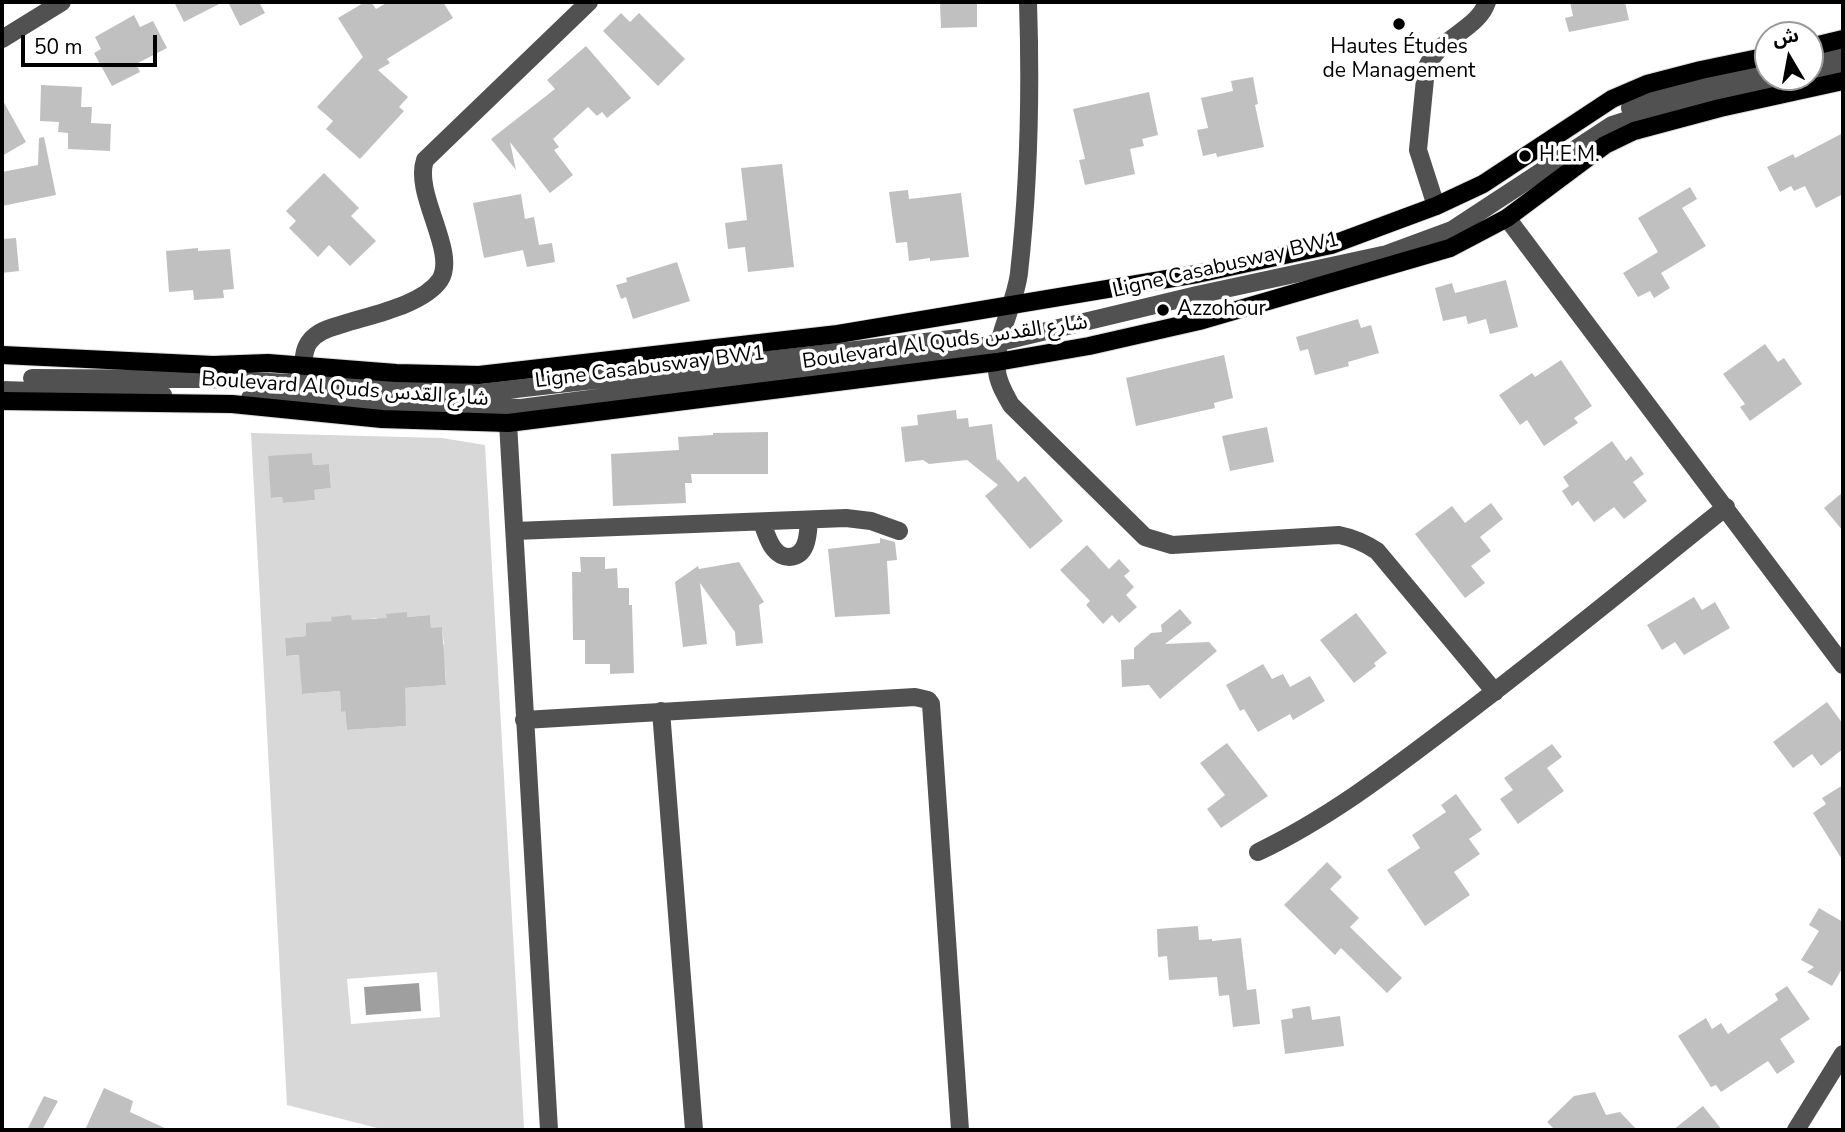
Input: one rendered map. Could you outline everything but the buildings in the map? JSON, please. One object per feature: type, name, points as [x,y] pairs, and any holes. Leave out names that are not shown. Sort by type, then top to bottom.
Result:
[{"type":"main road","points":[[1824,44],[1843,39]]},
{"type":"main road","name":"Boulevard Al Quds شارع القدس","points":[[2,355],[213,365],[268,363],[396,373],[479,375],[838,334],[1197,274],[1331,245],[1436,206],[1483,184],[1612,99],[1647,84],[1754,59]]},
{"type":"main road","name":"Boulevard Al Quds شارع القدس","points":[[2,401],[232,404],[382,419],[508,423],[997,362],[1089,346],[1199,321],[1450,248],[1507,218],[1582,162],[1634,131],[1843,80]]},
{"type":"street","points":[[2,39],[62,2]]},
{"type":"street","points":[[303,366],[306,347],[318,333],[418,299],[439,281],[443,274],[443,256],[424,187],[422,166],[425,160],[589,2]]},
{"type":"street","points":[[1028,2],[1029,134],[1026,197],[1019,275],[1001,336],[997,362],[1001,387],[1011,405],[1145,537],[1172,545],[1339,535],[1352,537],[1377,551],[1495,692]]},
{"type":"street","points":[[1436,206],[1418,150],[1426,68],[1437,48],[1470,24],[1484,10],[1487,2]]},
{"type":"street","points":[[1824,58],[1843,53]]},
{"type":"street","points":[[1824,71],[1843,66]]},
{"type":"street","name":"Ligne Casabusway BW1","points":[[2,390],[521,408],[944,352],[1374,246],[1447,223],[1604,119],[1657,97],[1754,73]]},
{"type":"street","name":"Ligne Casabusway BW1","points":[[2,378],[211,379],[481,393],[1001,336],[1387,254],[1452,230],[1612,125],[1664,108],[1754,87]]},
{"type":"street","points":[[1507,218],[1843,665]]},
{"type":"street","points":[[508,423],[550,1130]]},
{"type":"street","points":[[1258,852],[1292,836],[1356,796],[1495,692],[1726,507]]},
{"type":"street","points":[[515,531],[858,519],[899,531]]},
{"type":"street","points":[[762,523],[774,549],[782,556],[791,557],[798,555],[804,548],[809,520]]},
{"type":"street","points":[[524,720],[915,697],[928,700],[931,705],[960,1130]]},
{"type":"street","points":[[661,712],[694,1130]]},
{"type":"street","points":[[1796,1130],[1843,1054]]},
{"type":"shaded area","points":[[251,433],[442,438],[485,445],[524,1128],[385,1130],[287,1105]],"holes":[[[312,453],[313,465],[329,464],[331,488],[314,490],[314,500],[283,503],[282,497],[272,498],[268,457]],[[387,615],[430,615],[431,628],[442,628],[444,644],[424,669],[445,667],[446,685],[405,688],[405,726],[347,730],[345,711],[341,711],[340,691],[302,694],[301,677],[320,676],[318,654],[286,656],[285,638],[306,636],[306,624],[332,621],[332,617],[351,616],[353,635],[360,620],[377,618],[378,634],[388,634]],[[437,972],[440,1017],[351,1024],[347,979]]]},
{"type":"shaded area","points":[[419,983],[421,1011],[366,1015],[364,987]]},
{"type":"place","name":"Hautes Études de Management","points":[[1399,24]]},
{"type":"place","name":"H.E.M.","points":[[1525,156]]},
{"type":"place","name":"Azzohour","points":[[1163,310]]}]
